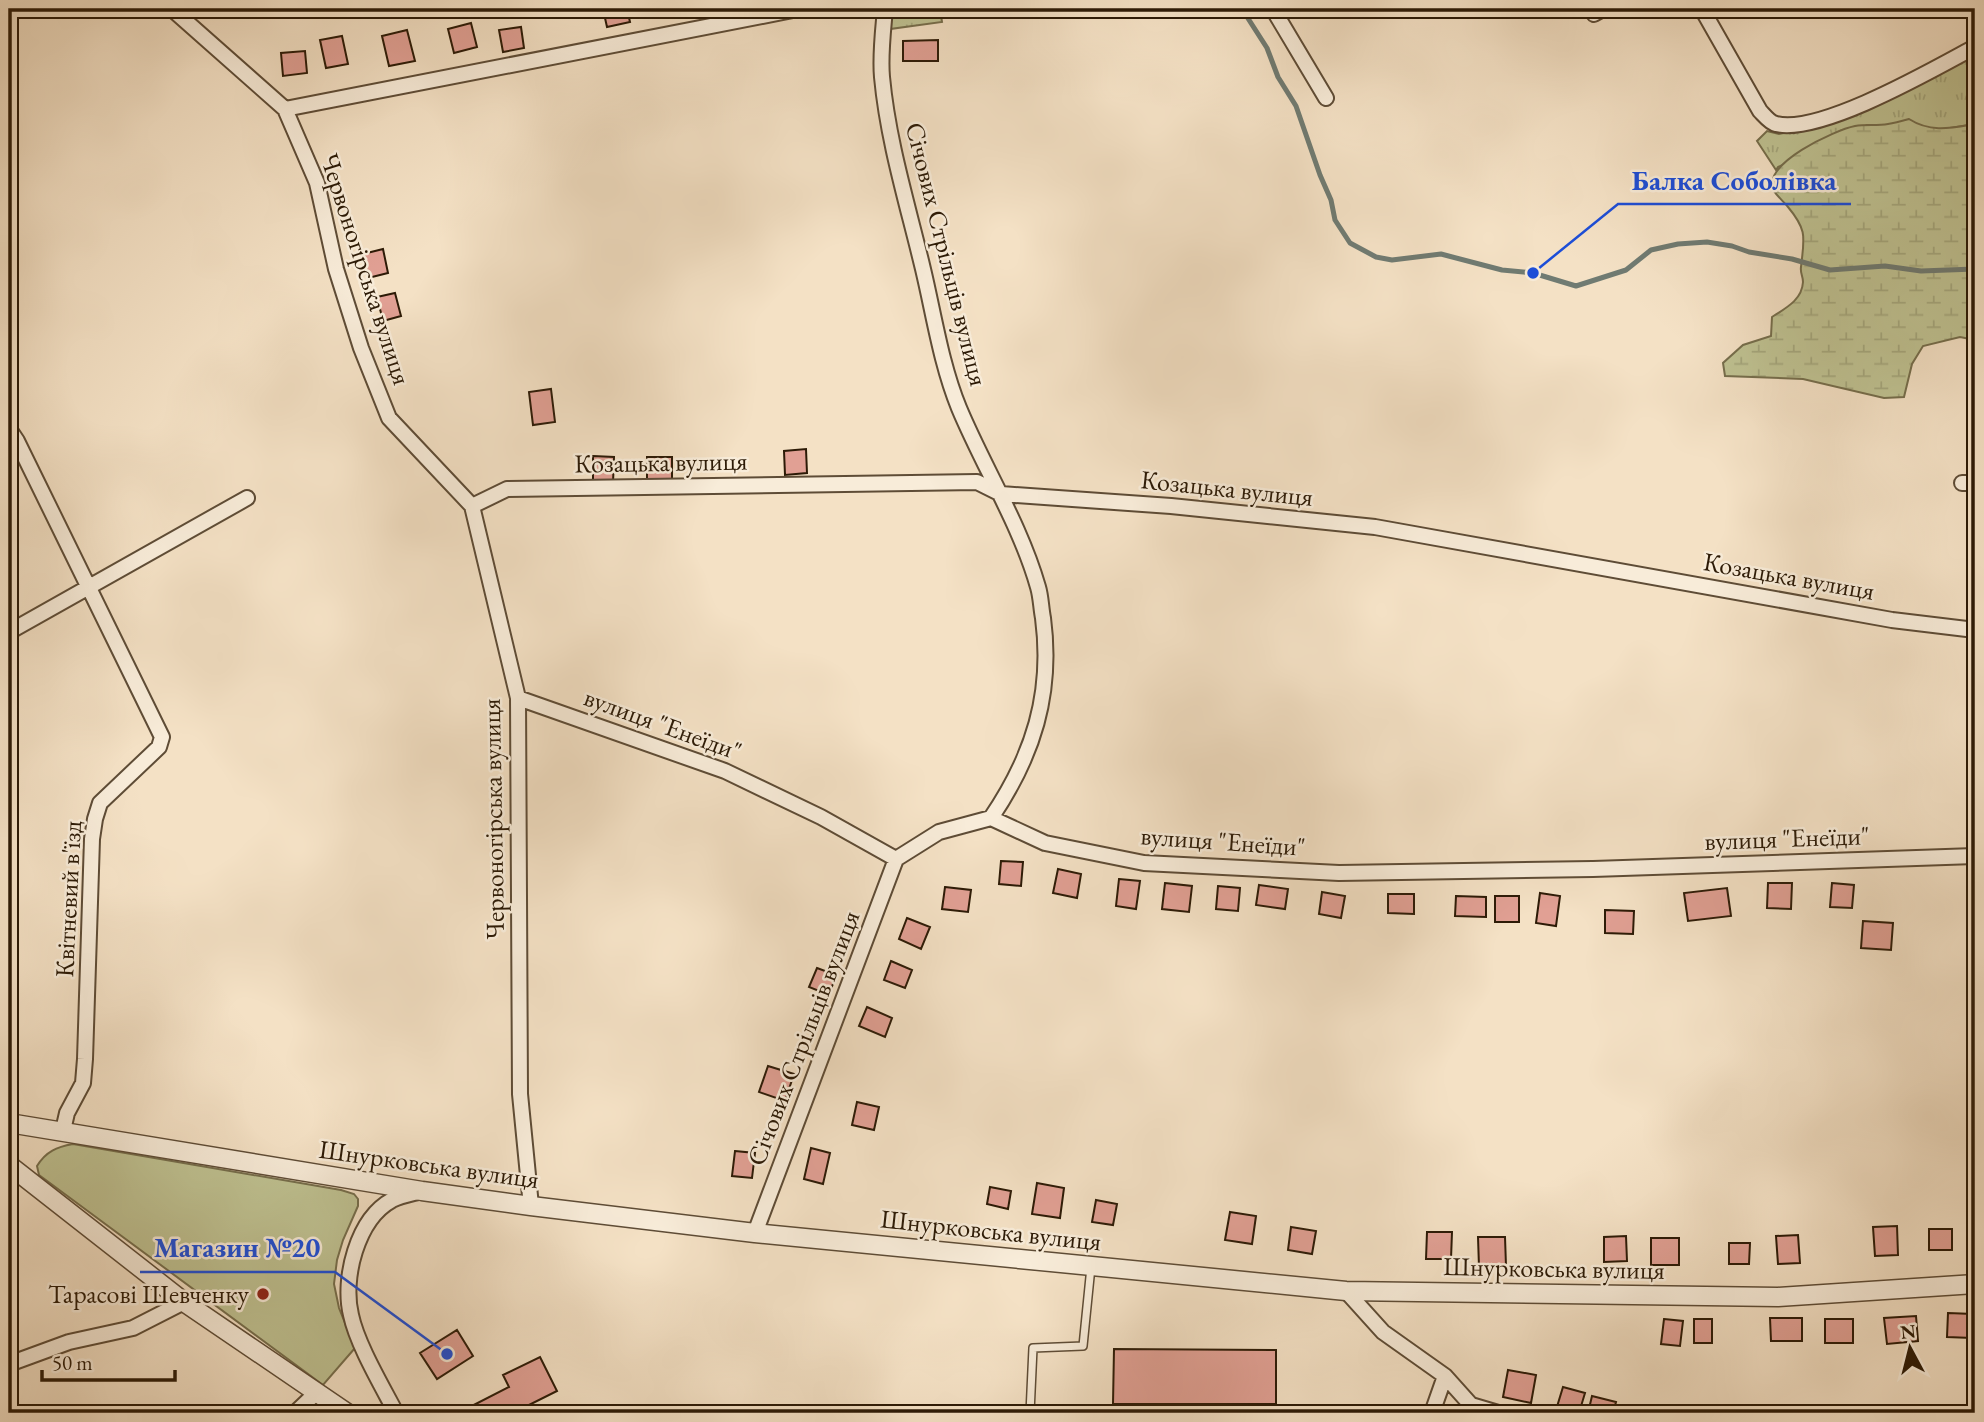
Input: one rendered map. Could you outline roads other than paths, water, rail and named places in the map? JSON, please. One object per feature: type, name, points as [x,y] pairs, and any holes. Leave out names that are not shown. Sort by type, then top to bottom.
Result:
[{"type":"street","points":[[172,9],[285,109],[798,9]]},
{"type":"street","name":"Січових Стрільців вулиця","points":[[885,9],[881,51],[882,78],[938,335],[959,407],[1001,494],[1039,588],[1045,636],[1046,683],[1037,723],[1021,767],[991,818]]},
{"type":"street","points":[[1273,9],[1326,98]]},
{"type":"street","points":[[1702,9],[1760,111],[1774,124],[1797,125],[1841,112],[1887,94],[1975,47]]},
{"type":"street","name":"Червоногірська вулиця","points":[[285,109],[317,183],[340,282],[360,348],[389,418],[472,506],[519,698],[520,1094],[531,1206]]},
{"type":"street","name":"Квітневий в'їзд","points":[[9,429],[162,737],[159,747],[100,803],[95,819],[92,839],[85,1059],[83,1083],[67,1114],[64,1126],[70,1134]]},
{"type":"street","name":"Козацька вулиця","points":[[472,506],[507,489],[977,482],[1001,494],[1171,506],[1374,527],[1892,620],[1975,631]]},
{"type":"street","points":[[9,632],[247,498]]},
{"type":"street","name":"вулиця \"Енеїди\"","points":[[519,698],[725,771],[821,817],[896,859]]},
{"type":"street","points":[[896,859],[939,832],[991,818]]},
{"type":"street","name":"вулиця \"Енеїди\"","points":[[991,818],[1045,843],[1144,863],[1339,873],[1607,869],[1975,856]]},
{"type":"street","name":"Січових Стрільців вулиця","points":[[755,1233],[896,859]]},
{"type":"street","name":"Шнурковська вулиця","points":[[9,1124],[531,1206],[755,1233],[1346,1292],[1778,1297],[1975,1284]]},
{"type":"street","points":[[9,1165],[184,1302],[347,1413]]},
{"type":"street","points":[[396,1413],[351,1316],[348,1281],[355,1247],[373,1217],[393,1199],[422,1191]]},
{"type":"street","points":[[1346,1292],[1383,1332],[1445,1376],[1471,1405],[1498,1413]]},
{"type":"street","points":[[9,1364],[69,1342],[133,1328],[184,1302]]},
{"type":"street","points":[[1432,1413],[1445,1376]]},
{"type":"street","points":[[295,1413],[316,1393]]},
{"type":"lane","points":[[1030,1413],[1033,1348],[1083,1346],[1091,1266]]},
{"type":"waterway","points":[[1242,9],[1267,48],[1278,77],[1296,106],[1331,200],[1335,220],[1350,243],[1376,257],[1392,260],[1441,254],[1502,270],[1533,273],[1576,286],[1626,270],[1651,250],[1678,244],[1707,242],[1792,259],[1830,270],[1885,266],[1921,271],[1975,269]]},
{"type":"place","name":"Балка Соболівка","points":[[1533,273]]},
{"type":"place","name":"Тарасові Шевченку","points":[[263,1294]]},
{"type":"place","name":"Магазин №20","points":[[447,1354]]}]
